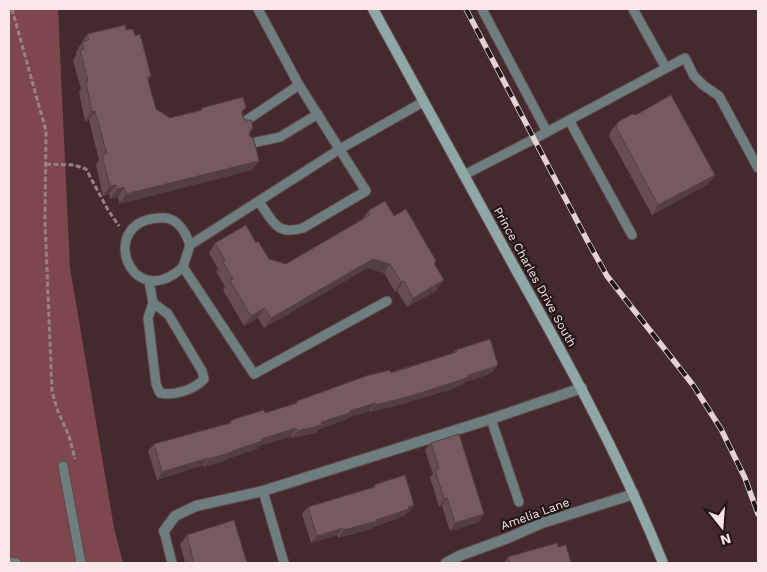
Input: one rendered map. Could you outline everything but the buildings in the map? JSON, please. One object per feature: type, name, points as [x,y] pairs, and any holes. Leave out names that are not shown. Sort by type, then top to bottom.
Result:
[{"type":"main road","name":"Prince Charles Drive South","points":[[373,9],[582,388],[634,494],[663,563]]},
{"type":"street","points":[[164,531],[175,516],[196,506],[263,491],[491,420],[582,388]]},
{"type":"street","name":"Amelia Lane","points":[[446,563],[542,523],[634,494]]},
{"type":"lane","points":[[258,9],[299,85],[366,191],[303,228],[291,232],[278,228],[259,202]]},
{"type":"lane","points":[[482,9],[547,132]]},
{"type":"lane","points":[[633,9],[666,68]]},
{"type":"lane","points":[[464,175],[685,58],[694,76],[719,96],[758,168]]},
{"type":"lane","points":[[241,124],[299,85]]},
{"type":"lane","points":[[190,245],[340,150],[423,102]]},
{"type":"lane","points":[[248,144],[280,137],[318,114]]},
{"type":"lane","points":[[569,120],[632,235]]},
{"type":"lane","points":[[160,218],[171,219],[180,226],[187,236],[190,245],[183,267],[174,275],[162,280],[149,281],[136,274],[128,264],[125,250],[126,237],[134,226],[160,218]]},
{"type":"lane","points":[[183,267],[254,374],[388,301]]},
{"type":"lane","points":[[149,281],[153,303],[148,318],[156,384],[160,393],[170,395],[198,386],[204,380],[202,371],[168,314],[153,303]]},
{"type":"lane","points":[[491,420],[519,502]]},
{"type":"lane","points":[[63,466],[82,563]]},
{"type":"lane","points":[[263,491],[284,563]]},
{"type":"lane","points":[[164,531],[172,563]]},
{"type":"lane","points":[[9,562],[16,563]]},
{"type":"path","points":[[12,9],[46,130],[45,222],[52,391]]},
{"type":"path","points":[[46,164],[74,165],[86,169],[108,210],[126,237]]},
{"type":"shaded area","points":[[9,9],[58,9],[70,268],[114,528],[123,563],[9,563]]},
{"type":"railway","points":[[466,9],[607,276],[693,385],[721,429],[745,478],[758,514]]}]
